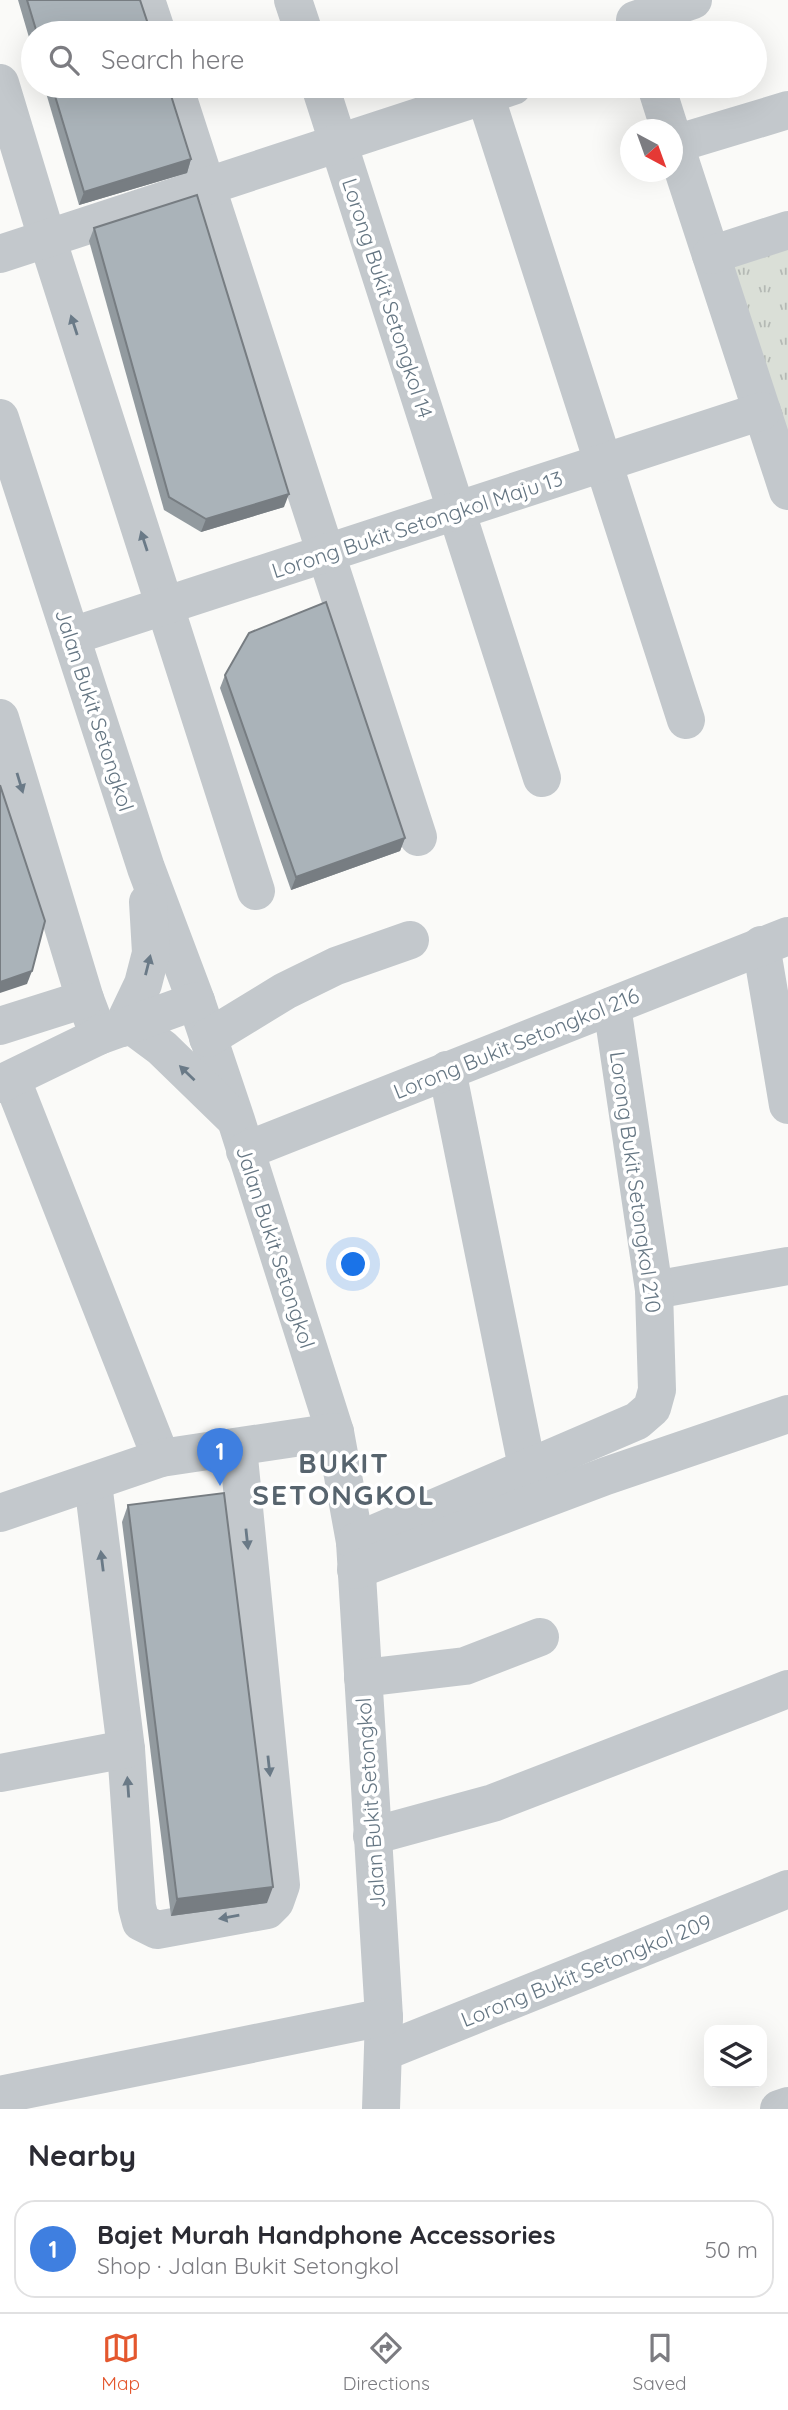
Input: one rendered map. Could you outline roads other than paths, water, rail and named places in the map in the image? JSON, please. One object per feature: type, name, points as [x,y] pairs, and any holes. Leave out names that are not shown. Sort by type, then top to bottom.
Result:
[{"type":"street","points":[[146,0],[153,21]]},
{"type":"street","points":[[293,0],[300,21]]},
{"type":"street","points":[[634,18],[693,0]]},
{"type":"street","points":[[0,83],[256,891]]},
{"type":"street","points":[[178,98],[418,836]]},
{"type":"street","name":"Lorong Bukit Setongkol 14","points":[[324,98],[542,778]]},
{"type":"street","points":[[0,254],[475,98]]},
{"type":"street","points":[[501,98],[603,463],[686,720]]},
{"type":"street","points":[[660,98],[667,119]]},
{"type":"street","points":[[683,134],[788,110]]},
{"type":"street","points":[[683,167],[788,491]]},
{"type":"street","points":[[711,255],[788,230]]},
{"type":"street","name":"Lorong Bukit Setongkol Maju 13","points":[[72,636],[762,411]]},
{"type":"street","name":"Jalan Bukit Setongkol","points":[[3,438],[72,636],[146,868],[196,1002],[241,1136],[335,1433],[355,1556],[384,2034],[381,2109]]},
{"type":"street","points":[[0,718],[85,999],[118,1030],[162,1048],[241,1136]]},
{"type":"street","points":[[118,1030],[143,984],[151,953],[146,868]]},
{"type":"street","points":[[208,1038],[285,991],[336,966],[410,940]]},
{"type":"street","points":[[775,940],[788,1105]]},
{"type":"street","name":"Lorong Bukit Setongkol 216","points":[[241,1136],[447,1070],[775,940]]},
{"type":"street","points":[[0,1026],[85,999]]},
{"type":"street","points":[[161,1458],[6,1082],[118,1030],[196,1002]]},
{"type":"street","name":"Lorong Bukit Setongkol 210","points":[[355,1556],[527,1467],[638,1421],[652,1408],[657,1390],[654,1290],[612,1006]]},
{"type":"street","points":[[447,1070],[527,1467]]},
{"type":"street","points":[[654,1290],[788,1266]]},
{"type":"street","points":[[355,1556],[606,1476],[788,1414]]},
{"type":"street","points":[[0,1513],[161,1458],[335,1433]]},
{"type":"street","points":[[93,1483],[125,1749],[137,1907],[141,1922],[157,1930],[267,1910],[275,1902],[281,1885],[237,1447]]},
{"type":"street","points":[[363,1678],[465,1666],[540,1637]]},
{"type":"street","points":[[372,1836],[493,1803],[788,1689]]},
{"type":"street","points":[[0,1773],[125,1749]]},
{"type":"street","name":"Lorong Bukit Setongkol 209","points":[[0,2095],[384,2034],[788,1889]]},
{"type":"street","points":[[779,2109],[788,2106]]},
{"type":"place","name":"Bajet Murah Handphone Accessories","points":[[220,1486]]},
{"type":"district","name":"BUKIT SETONGKOL","points":[[344,1478]]}]
